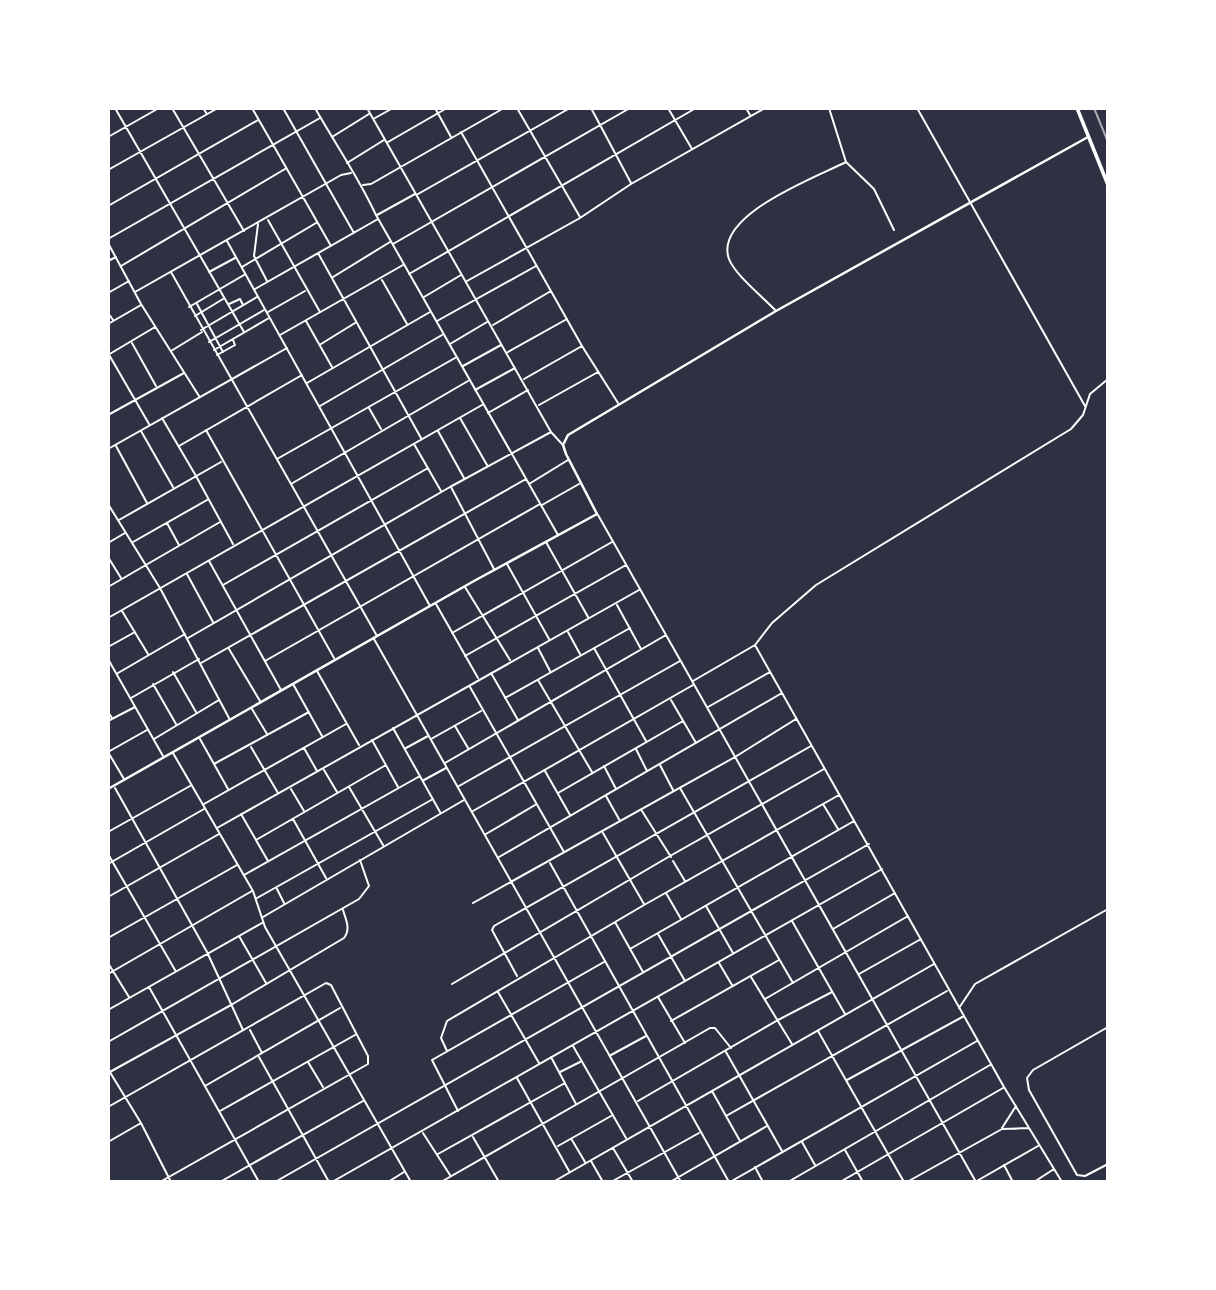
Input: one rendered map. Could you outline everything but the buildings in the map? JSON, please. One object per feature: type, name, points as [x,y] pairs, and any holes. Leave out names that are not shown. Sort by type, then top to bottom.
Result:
[{"type":"main road","points":[[1077,108],[1108,185]]},
{"type":"street","points":[[115,108],[244,332]]},
{"type":"street","points":[[108,137],[159,108]]},
{"type":"street","points":[[172,108],[244,231]]},
{"type":"street","points":[[204,108],[207,115]]},
{"type":"street","points":[[108,170],[218,108]]},
{"type":"street","points":[[252,108],[331,246]]},
{"type":"street","points":[[283,108],[354,233]]},
{"type":"street","points":[[321,108],[316,110],[346,164],[362,185],[430,312],[558,535]]},
{"type":"street","points":[[367,108],[508,352],[551,432],[563,445],[597,514],[976,1181],[1040,1145]]},
{"type":"street","points":[[373,119],[393,108]]},
{"type":"street","points":[[435,108],[451,138]]},
{"type":"street","points":[[346,164],[447,108]]},
{"type":"street","points":[[517,108],[580,218]]},
{"type":"street","points":[[254,289],[570,108]]},
{"type":"street","points":[[591,108],[631,184]]},
{"type":"street","points":[[332,278],[630,108]]},
{"type":"street","points":[[668,108],[692,149]]},
{"type":"street","points":[[409,274],[696,108]]},
{"type":"street","points":[[746,108],[751,116]]},
{"type":"street","points":[[467,281],[580,218],[631,184],[765,108]]},
{"type":"street","points":[[829,108],[846,162],[874,189],[894,230]]},
{"type":"street","points":[[917,108],[1086,407]]},
{"type":"street","points":[[362,185],[370,184],[503,109]]},
{"type":"street","points":[[332,138],[370,114]]},
{"type":"street","points":[[108,239],[321,118]]},
{"type":"street","points":[[108,206],[258,120]]},
{"type":"street","points":[[461,132],[582,346],[619,403]]},
{"type":"street","points":[[563,445],[568,435],[619,403],[776,311],[1088,137]]},
{"type":"street","points":[[776,311],[734,267],[728,257],[731,239],[745,217],[758,207],[846,162]]},
{"type":"street","points":[[121,266],[285,169]]},
{"type":"street","points":[[135,292],[341,175],[352,173]]},
{"type":"street","points":[[267,218],[321,313]]},
{"type":"street","points":[[258,223],[255,260],[267,282]]},
{"type":"street","points":[[242,267],[317,223]]},
{"type":"street","points":[[227,241],[430,606]]},
{"type":"street","points":[[108,243],[141,304],[200,397]]},
{"type":"street","points":[[318,253],[422,439]]},
{"type":"street","points":[[108,261],[116,257]]},
{"type":"street","points":[[209,272],[236,257]]},
{"type":"street","points":[[279,336],[404,265]]},
{"type":"street","points":[[436,321],[537,265]]},
{"type":"street","points":[[171,272],[202,331],[346,580],[430,740],[681,1181]]},
{"type":"street","points":[[189,307],[245,274]]},
{"type":"street","points":[[423,298],[463,274]]},
{"type":"street","points":[[381,278],[407,325]]},
{"type":"street","points":[[108,293],[130,280]]},
{"type":"street","points":[[209,342],[307,289]]},
{"type":"street","points":[[492,325],[551,291]]},
{"type":"street","points":[[171,351],[258,297]]},
{"type":"street","points":[[194,316],[224,298]]},
{"type":"street","points":[[228,305],[240,299],[243,305]]},
{"type":"street","points":[[196,303],[223,352]]},
{"type":"street","points":[[108,324],[141,304]]},
{"type":"street","points":[[306,383],[430,312]]},
{"type":"street","points":[[108,313],[113,321]]},
{"type":"street","points":[[214,350],[270,318]]},
{"type":"street","points":[[508,352],[567,319]]},
{"type":"street","points":[[306,321],[332,368]]},
{"type":"street","points":[[449,345],[489,321]]},
{"type":"street","points":[[320,344],[356,322]]},
{"type":"street","points":[[150,425],[109,354],[156,326]]},
{"type":"street","points":[[319,406],[443,334]]},
{"type":"street","points":[[217,355],[234,345],[232,340]]},
{"type":"street","points":[[131,342],[157,387]]},
{"type":"street","points":[[462,367],[503,344]]},
{"type":"street","points":[[523,379],[582,346]]},
{"type":"street","points":[[108,449],[286,348]]},
{"type":"street","points":[[276,459],[457,358]]},
{"type":"street","points":[[475,390],[516,367]]},
{"type":"street","points":[[538,406],[599,371]]},
{"type":"street","points":[[108,415],[185,372]]},
{"type":"street","points":[[179,446],[302,375]]},
{"type":"street","points":[[472,812],[635,719],[755,645],[772,622],[804,593],[1071,429],[1083,415],[1090,394],[1108,379]]},
{"type":"street","points":[[290,484],[470,380]]},
{"type":"street","points":[[488,413],[529,389]]},
{"type":"street","points":[[108,618],[483,404]]},
{"type":"street","points":[[369,408],[381,430]]},
{"type":"street","points":[[162,418],[234,545]]},
{"type":"street","points":[[460,418],[487,466]]},
{"type":"street","points":[[141,430],[174,488]]},
{"type":"street","points":[[206,430],[335,659]]},
{"type":"street","points":[[438,430],[465,478]]},
{"type":"street","points":[[188,638],[465,478],[551,432]]},
{"type":"street","points":[[414,444],[441,492]]},
{"type":"street","points":[[116,445],[147,504]]},
{"type":"street","points":[[528,484],[569,460]]},
{"type":"street","points":[[118,520],[223,461]]},
{"type":"street","points":[[223,585],[428,468]]},
{"type":"street","points":[[201,663],[526,479]]},
{"type":"street","points":[[265,661],[478,538],[580,483]]},
{"type":"street","points":[[450,487],[495,570]]},
{"type":"street","points":[[132,542],[209,499]]},
{"type":"street","points":[[108,504],[160,588],[230,720]]},
{"type":"street","points":[[108,513],[113,511]]},
{"type":"street","points":[[108,789],[597,514]]},
{"type":"street","points":[[108,587],[221,521]]},
{"type":"street","points":[[167,523],[179,546]]},
{"type":"street","points":[[108,543],[126,533]]},
{"type":"street","points":[[452,632],[613,541]]},
{"type":"street","points":[[546,542],[589,618]]},
{"type":"street","points":[[108,557],[122,579]]},
{"type":"street","points":[[209,561],[282,691]]},
{"type":"street","points":[[507,563],[550,639]]},
{"type":"street","points":[[465,656],[626,565]]},
{"type":"street","points":[[186,573],[213,622]]},
{"type":"street","points":[[465,586],[510,661]]},
{"type":"street","points":[[216,828],[640,589]]},
{"type":"street","points":[[435,603],[479,679]]},
{"type":"street","points":[[616,603],[642,649]]},
{"type":"street","points":[[122,611],[149,655]]},
{"type":"street","points":[[505,698],[630,628]]},
{"type":"street","points":[[567,630],[581,655]]},
{"type":"street","points":[[108,647],[135,632]]},
{"type":"street","points":[[117,674],[185,634]]},
{"type":"street","points":[[444,764],[666,635]]},
{"type":"street","points":[[755,645],[1004,1087],[1062,1181]]},
{"type":"street","points":[[537,647],[551,672]]},
{"type":"street","points":[[228,648],[260,702]]},
{"type":"street","points":[[594,648],[647,742]]},
{"type":"street","points":[[108,659],[164,757]]},
{"type":"street","points":[[130,698],[199,659]]},
{"type":"street","points":[[458,786],[681,661]]},
{"type":"street","points":[[316,670],[360,746]]},
{"type":"street","points":[[707,708],[770,671]]},
{"type":"street","points":[[173,672],[197,713]]},
{"type":"street","points":[[490,673],[518,720]]},
{"type":"street","points":[[538,679],[593,773]]},
{"type":"street","points":[[153,684],[177,725]]},
{"type":"street","points":[[293,684],[323,737]]},
{"type":"street","points":[[469,685],[564,853]]},
{"type":"street","points":[[498,857],[782,693]]},
{"type":"street","points":[[670,698],[697,744]]},
{"type":"street","points":[[153,739],[220,699]]},
{"type":"street","points":[[108,721],[135,707]]},
{"type":"street","points":[[251,708],[267,735]]},
{"type":"street","points":[[430,740],[483,710]]},
{"type":"street","points":[[108,712],[113,719]]},
{"type":"street","points":[[214,764],[309,712]]},
{"type":"street","points":[[473,904],[735,757],[797,719]]},
{"type":"street","points":[[558,793],[683,721]]},
{"type":"street","points":[[202,805],[346,724]]},
{"type":"street","points":[[455,726],[468,749]]},
{"type":"street","points":[[393,727],[441,813]]},
{"type":"street","points":[[125,780],[108,752],[148,729]]},
{"type":"street","points":[[405,748],[428,736]]},
{"type":"street","points":[[199,737],[229,790]]},
{"type":"street","points":[[372,739],[399,788]]},
{"type":"street","points":[[250,745],[278,794]]},
{"type":"street","points":[[517,978],[492,928],[811,745]]},
{"type":"street","points":[[304,748],[317,772]]},
{"type":"street","points":[[636,749],[648,772]]},
{"type":"street","points":[[172,752],[257,898],[263,922],[276,946],[411,1181]]},
{"type":"street","points":[[256,840],[386,765]]},
{"type":"street","points":[[660,765],[674,791]]},
{"type":"street","points":[[604,766],[617,790]]},
{"type":"street","points":[[324,768],[338,793]]},
{"type":"street","points":[[423,781],[446,768]]},
{"type":"street","points":[[452,984],[576,910],[825,769]]},
{"type":"street","points":[[544,770],[571,816]]},
{"type":"street","points":[[244,876],[420,776]]},
{"type":"street","points":[[108,832],[191,785]]},
{"type":"street","points":[[114,786],[207,952],[244,1031]]},
{"type":"street","points":[[349,787],[384,846]]},
{"type":"street","points":[[291,788],[304,812]]},
{"type":"street","points":[[680,788],[793,983]]},
{"type":"street","points":[[447,1051],[441,1038],[445,1023],[496,990],[840,794]]},
{"type":"street","points":[[606,796],[620,822]]},
{"type":"street","points":[[257,898],[433,799]]},
{"type":"street","points":[[262,918],[465,799]]},
{"type":"street","points":[[485,834],[536,804]]},
{"type":"street","points":[[823,804],[839,830]]},
{"type":"street","points":[[108,864],[204,809]]},
{"type":"street","points":[[641,810],[670,857]]},
{"type":"street","points":[[242,814],[268,862]]},
{"type":"street","points":[[292,819],[326,879]]},
{"type":"street","points":[[630,949],[855,820]]},
{"type":"street","points":[[603,832],[644,905]]},
{"type":"street","points":[[108,897],[220,834]]},
{"type":"street","points":[[275,1181],[869,844]]},
{"type":"street","points":[[108,854],[176,971]]},
{"type":"street","points":[[108,1042],[359,899],[369,886],[360,860]]},
{"type":"street","points":[[673,861],[685,882]]},
{"type":"street","points":[[549,862],[729,1181],[978,1040]]},
{"type":"street","points":[[108,938],[238,864]]},
{"type":"street","points":[[258,1056],[330,1181],[422,1132],[596,1030],[882,869]]},
{"type":"street","points":[[276,889],[285,904]]},
{"type":"street","points":[[108,974],[253,891]]},
{"type":"street","points":[[666,892],[682,920]]},
{"type":"street","points":[[832,929],[895,893]]},
{"type":"street","points":[[706,906],[734,954]]},
{"type":"street","points":[[171,1181],[141,1124],[109,1072],[232,1005],[348,934],[342,909]]},
{"type":"street","points":[[959,1008],[975,984],[1108,909]]},
{"type":"street","points":[[765,999],[908,916]]},
{"type":"street","points":[[792,921],[845,1015]]},
{"type":"street","points":[[108,1010],[263,922]]},
{"type":"street","points":[[615,922],[644,973]]},
{"type":"street","points":[[657,933],[685,981]]},
{"type":"street","points":[[238,935],[267,984]]},
{"type":"street","points":[[858,975],[921,939]]},
{"type":"street","points":[[671,1021],[780,959]]},
{"type":"street","points":[[458,1111],[431,1062],[605,961]]},
{"type":"street","points":[[719,962],[732,986]]},
{"type":"street","points":[[108,963],[129,998]]},
{"type":"street","points":[[553,1181],[934,964]]},
{"type":"street","points":[[751,976],[792,1045]]},
{"type":"street","points":[[108,1107],[329,983],[369,1062],[160,1181]]},
{"type":"street","points":[[149,987],[259,1181]]},
{"type":"street","points":[[496,990],[539,1064]]},
{"type":"street","points":[[726,1116],[886,1023],[949,990]]},
{"type":"street","points":[[637,1101],[832,992]]},
{"type":"street","points":[[658,997],[685,1044]]},
{"type":"street","points":[[204,1087],[341,1007]]},
{"type":"street","points":[[846,1080],[964,1016]]},
{"type":"street","points":[[1108,1027],[1033,1070],[1027,1078],[1029,1090],[1077,1175],[1085,1177],[1108,1164]]},
{"type":"street","points":[[249,1028],[262,1054]]},
{"type":"street","points":[[441,1181],[712,1028],[715,1028],[731,1048]]},
{"type":"street","points":[[818,1030],[906,1181],[1002,1129],[1030,1128]]},
{"type":"street","points":[[219,1111],[355,1035]]},
{"type":"street","points":[[610,1056],[647,1035]]},
{"type":"street","points":[[572,1044],[626,1139]]},
{"type":"street","points":[[726,1051],[783,1152]]},
{"type":"street","points":[[551,1057],[577,1105]]},
{"type":"street","points":[[559,1073],[582,1061]]},
{"type":"street","points":[[308,1062],[324,1088]]},
{"type":"street","points":[[788,1181],[991,1064]]},
{"type":"street","points":[[517,1077],[570,1172]]},
{"type":"street","points":[[438,1154],[565,1083]]},
{"type":"street","points":[[840,1181],[1004,1087]]},
{"type":"street","points":[[712,1091],[740,1142]]},
{"type":"street","points":[[220,1181],[364,1101]]},
{"type":"street","points":[[1002,1129],[1016,1106]]},
{"type":"street","points":[[556,1147],[612,1115]]},
{"type":"street","points":[[108,1142],[141,1124]]},
{"type":"street","points":[[670,1181],[768,1126]]},
{"type":"street","points":[[422,1132],[450,1176]]},
{"type":"street","points":[[611,1181],[700,1132]]},
{"type":"street","points":[[471,1135],[498,1181]]},
{"type":"street","points":[[571,1139],[586,1163]]},
{"type":"street","points":[[801,1141],[816,1166]]},
{"type":"street","points":[[613,1147],[633,1181]]},
{"type":"street","points":[[845,1149],[863,1181]]},
{"type":"street","points":[[591,1160],[603,1181]]},
{"type":"street","points":[[1004,1165],[1013,1181]]},
{"type":"street","points":[[755,1167],[763,1181]]},
{"type":"street","points":[[1037,1181],[1055,1169]]},
{"type":"street","points":[[388,1181],[405,1172]]},
{"type":"street","points":[[796,1177],[798,1181]]},
{"type":"railway","points":[[1094,108],[1108,142]]}]
